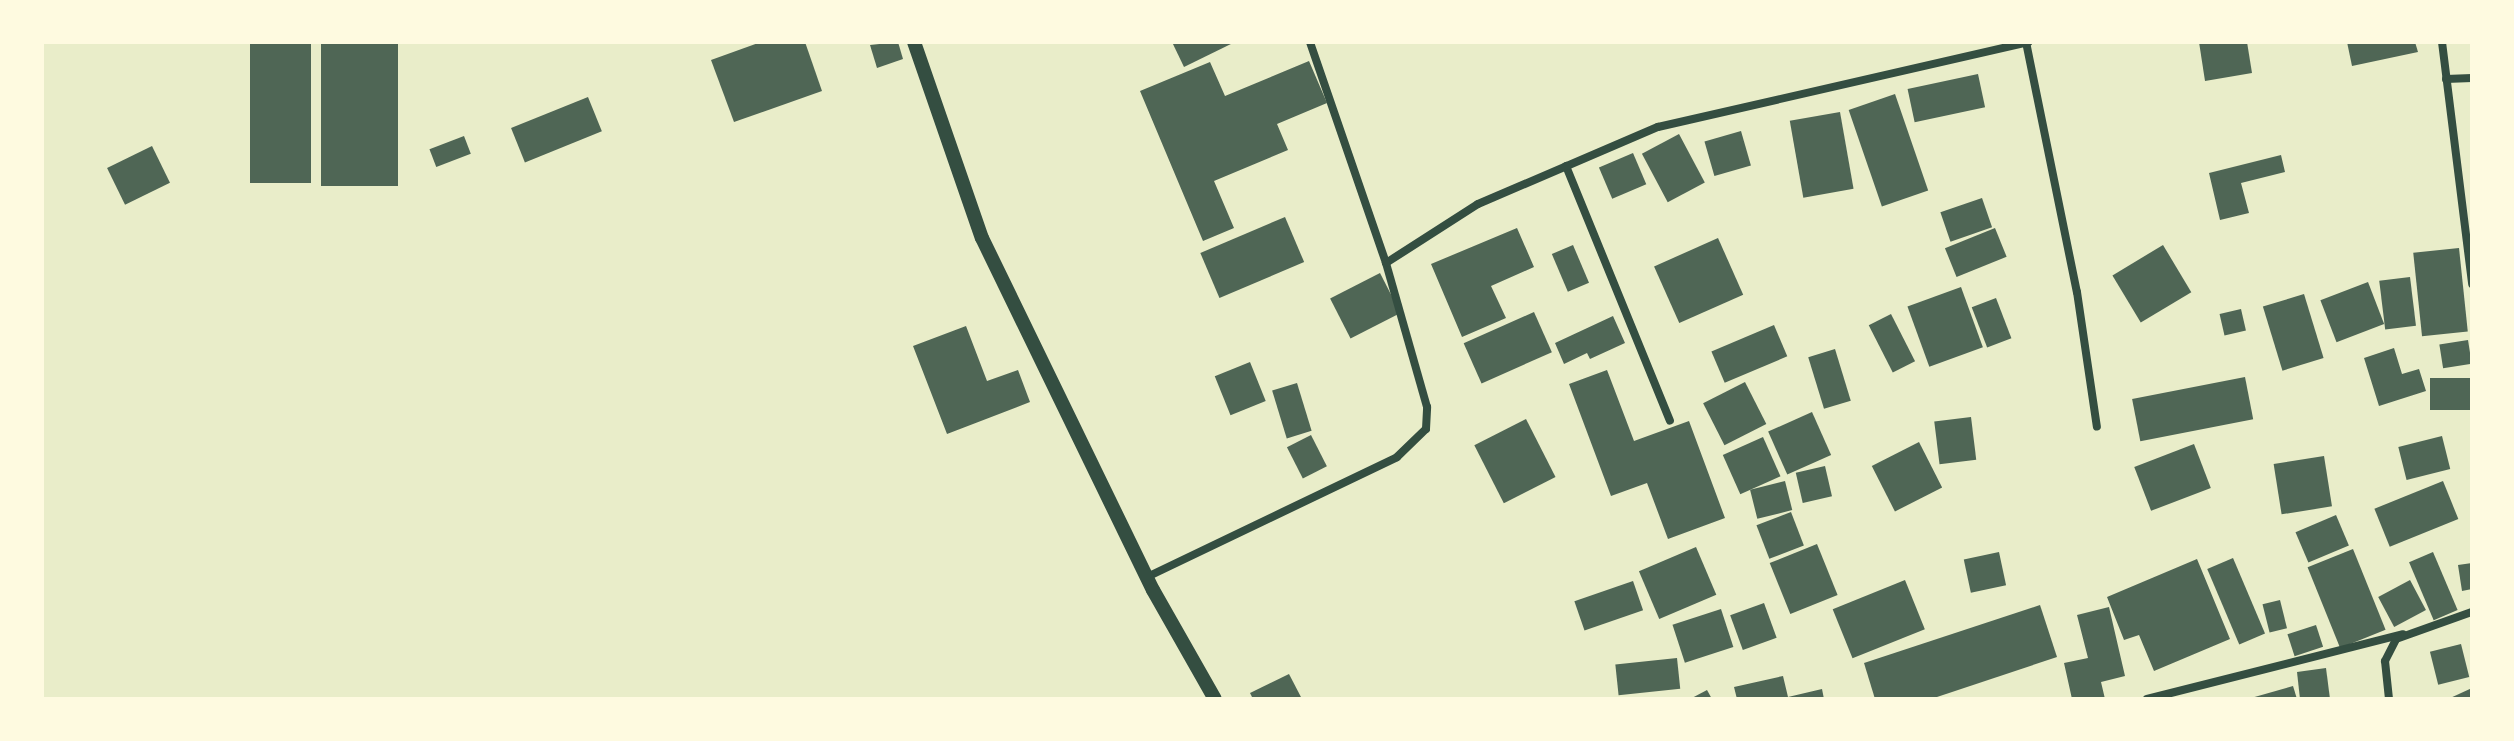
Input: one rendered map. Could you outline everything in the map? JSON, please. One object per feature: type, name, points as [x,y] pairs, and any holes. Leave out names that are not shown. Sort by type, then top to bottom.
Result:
[{"type":"street","points":[[914,42],[982,238],[1147,577],[1215,699]]},
{"type":"street","points":[[1147,577],[1397,457],[1418,442],[1426,429],[1427,407],[1386,263],[1310,42]]},
{"type":"street","points":[[1386,263],[1478,204],[1658,127],[2027,42],[2077,292],[2097,427]]},
{"type":"street","points":[[2442,42],[2472,284]]},
{"type":"street","points":[[2446,79],[2472,78]]},
{"type":"street","points":[[1566,166],[1670,421]]},
{"type":"street","points":[[2147,699],[2403,634],[2472,612]]},
{"type":"street","points":[[2389,699],[2386,653],[2403,634]]},
{"type":"building","points":[[250,42],[311,42],[311,183],[250,183]]},
{"type":"building","points":[[321,42],[398,42],[398,186],[321,186]]},
{"type":"building","points":[[761,42],[805,42],[822,91],[734,122],[711,60]]},
{"type":"building","points":[[898,42],[903,59],[877,68],[870,45]]},
{"type":"building","points":[[1172,42],[1235,42],[1184,67]]},
{"type":"building","points":[[2199,42],[2247,42],[2252,73],[2205,81]]},
{"type":"building","points":[[2347,42],[2415,42],[2418,52],[2352,66]]},
{"type":"building","points":[[1309,61],[1327,103],[1277,124],[1288,150],[1214,181],[1234,228],[1203,241],[1140,91],[1210,62],[1225,96]]},
{"type":"building","points":[[1978,74],[1985,107],[1915,122],[1908,89]]},
{"type":"building","points":[[1895,94],[1928,190],[1882,206],[1849,110]]},
{"type":"building","points":[[588,97],[602,131],[525,162],[511,128]]},
{"type":"building","points":[[1840,112],[1854,189],[1803,198],[1790,121]]},
{"type":"building","points":[[1741,131],[1751,166],[1714,176],[1704,141]]},
{"type":"building","points":[[1679,134],[1705,183],[1668,202],[1642,154]]},
{"type":"building","points":[[464,136],[471,154],[436,167],[429,149]]},
{"type":"building","points":[[152,146],[170,183],[125,205],[107,168]]},
{"type":"building","points":[[1633,153],[1646,184],[1612,199],[1599,167]]},
{"type":"building","points":[[2281,155],[2285,172],[2241,183],[2249,213],[2220,220],[2209,173]]},
{"type":"building","points":[[1982,198],[1992,227],[1950,242],[1940,212]]},
{"type":"building","points":[[1285,217],[1304,262],[1219,298],[1200,253]]},
{"type":"building","points":[[1517,228],[1534,267],[1491,286],[1506,318],[1462,337],[1431,264]]},
{"type":"building","points":[[1995,228],[2007,257],[1957,277],[1945,248]]},
{"type":"building","points":[[1718,238],[1743,295],[1679,323],[1654,266]]},
{"type":"building","points":[[1573,245],[1589,283],[1568,292],[1552,254]]},
{"type":"building","points":[[2163,245],[2191,292],[2141,323],[2112,275]]},
{"type":"building","points":[[2459,248],[2468,332],[2422,336],[2413,253]]},
{"type":"building","points":[[1380,273],[1400,313],[1351,339],[1330,298]]},
{"type":"building","points":[[2410,277],[2416,326],[2385,329],[2379,281]]},
{"type":"building","points":[[2368,282],[2384,324],[2337,342],[2320,300]]},
{"type":"building","points":[[1961,287],[1983,347],[1929,367],[1907,306]]},
{"type":"building","points":[[2304,294],[2324,358],[2282,371],[2263,307]]},
{"type":"building","points":[[1996,298],[2011,338],[1987,347],[1972,307]]},
{"type":"building","points":[[2241,309],[2246,330],[2225,335],[2220,314]]},
{"type":"building","points":[[1534,312],[1552,352],[1482,384],[1464,343]]},
{"type":"building","points":[[1891,314],[1915,361],[1893,373],[1869,325]]},
{"type":"building","points":[[1613,316],[1625,343],[1590,359],[1587,353],[1564,364],[1555,343]]},
{"type":"building","points":[[1774,325],[1787,356],[1725,383],[1711,352]]},
{"type":"building","points":[[966,326],[987,381],[1018,370],[1030,402],[947,434],[913,346]]},
{"type":"building","points":[[2468,340],[2472,364],[2443,368],[2439,345]]},
{"type":"building","points":[[2394,348],[2402,374],[2419,369],[2426,391],[2379,406],[2364,358]]},
{"type":"building","points":[[1835,349],[1851,401],[1824,409],[1808,357]]},
{"type":"building","points":[[1250,362],[1266,401],[1231,415],[1215,376]]},
{"type":"building","points":[[1607,370],[1634,441],[1689,421],[1725,518],[1668,539],[1647,483],[1611,496],[1569,384]]},
{"type":"building","points":[[2245,377],[2253,419],[2140,441],[2132,399]]},
{"type":"building","points":[[2430,378],[2472,378],[2472,410],[2430,410]]},
{"type":"building","points":[[1745,382],[1766,424],[1724,445],[1703,403]]},
{"type":"building","points":[[1297,383],[1312,431],[1287,438],[1272,391]]},
{"type":"building","points":[[1812,412],[1831,455],[1787,474],[1768,432]]},
{"type":"building","points":[[1971,417],[1976,460],[1940,464],[1934,422]]},
{"type":"building","points":[[1526,419],[1556,477],[1504,503],[1474,445]]},
{"type":"building","points":[[1311,435],[1327,466],[1303,478],[1287,447]]},
{"type":"building","points":[[2442,436],[2450,469],[2407,480],[2398,447]]},
{"type":"building","points":[[1763,437],[1780,476],[1740,494],[1723,455]]},
{"type":"building","points":[[1919,442],[1942,487],[1895,512],[1872,466]]},
{"type":"building","points":[[2194,444],[2211,488],[2151,511],[2134,467]]},
{"type":"building","points":[[2324,456],[2332,506],[2282,514],[2274,464]]},
{"type":"building","points":[[1825,466],[1832,496],[1803,503],[1796,473]]},
{"type":"building","points":[[1785,481],[1792,510],[1757,519],[1750,490]]},
{"type":"building","points":[[2443,481],[2458,519],[2390,547],[2374,509]]},
{"type":"building","points":[[1791,512],[1804,546],[1769,559],[1756,525]]},
{"type":"building","points":[[2336,515],[2349,545],[2308,563],[2295,532]]},
{"type":"building","points":[[1817,544],[1838,595],[1790,614],[1770,563]]},
{"type":"building","points":[[1696,547],[1716,595],[1659,619],[1639,571]]},
{"type":"building","points":[[2353,549],[2386,630],[2340,648],[2308,567]]},
{"type":"building","points":[[1999,552],[2006,585],[1971,593],[1964,559]]},
{"type":"building","points":[[2433,552],[2458,610],[2434,620],[2409,562]]},
{"type":"building","points":[[2233,558],[2265,633],[2239,644],[2207,569]]},
{"type":"building","points":[[2197,559],[2230,639],[2154,671],[2139,635],[2124,640],[2107,597]]},
{"type":"building","points":[[2472,563],[2472,589],[2462,591],[2458,565]]},
{"type":"building","points":[[1905,580],[1925,629],[1853,658],[1833,609]]},
{"type":"building","points":[[2410,580],[2426,610],[2394,627],[2378,597]]},
{"type":"building","points":[[1633,581],[1643,610],[1584,630],[1574,601]]},
{"type":"building","points":[[2280,600],[2287,628],[2270,632],[2263,604]]},
{"type":"building","points":[[1764,603],[1777,638],[1743,650],[1730,615]]},
{"type":"building","points":[[2040,605],[2057,657],[1931,699],[1875,699],[1864,663]]},
{"type":"building","points":[[2109,607],[2125,676],[2101,682],[2105,699],[2072,699],[2064,663],[2088,658],[2077,615]]},
{"type":"building","points":[[1721,609],[1733,647],[1685,663],[1672,625]]},
{"type":"building","points":[[2316,625],[2323,647],[2295,656],[2287,634]]},
{"type":"building","points":[[2461,644],[2469,677],[2438,685],[2430,652]]},
{"type":"building","points":[[1677,658],[1680,689],[1619,695],[1615,664]]},
{"type":"building","points":[[2326,668],[2330,699],[2300,699],[2297,672]]},
{"type":"building","points":[[1289,674],[1302,699],[1253,699],[1250,693]]},
{"type":"building","points":[[1783,676],[1788,697],[1822,689],[1824,699],[1737,699],[1734,687]]},
{"type":"building","points":[[2293,686],[2297,699],[2251,698]]},
{"type":"building","points":[[2472,688],[2472,699],[2448,699]]},
{"type":"building","points":[[1707,690],[1712,699],[1690,699]]}]
